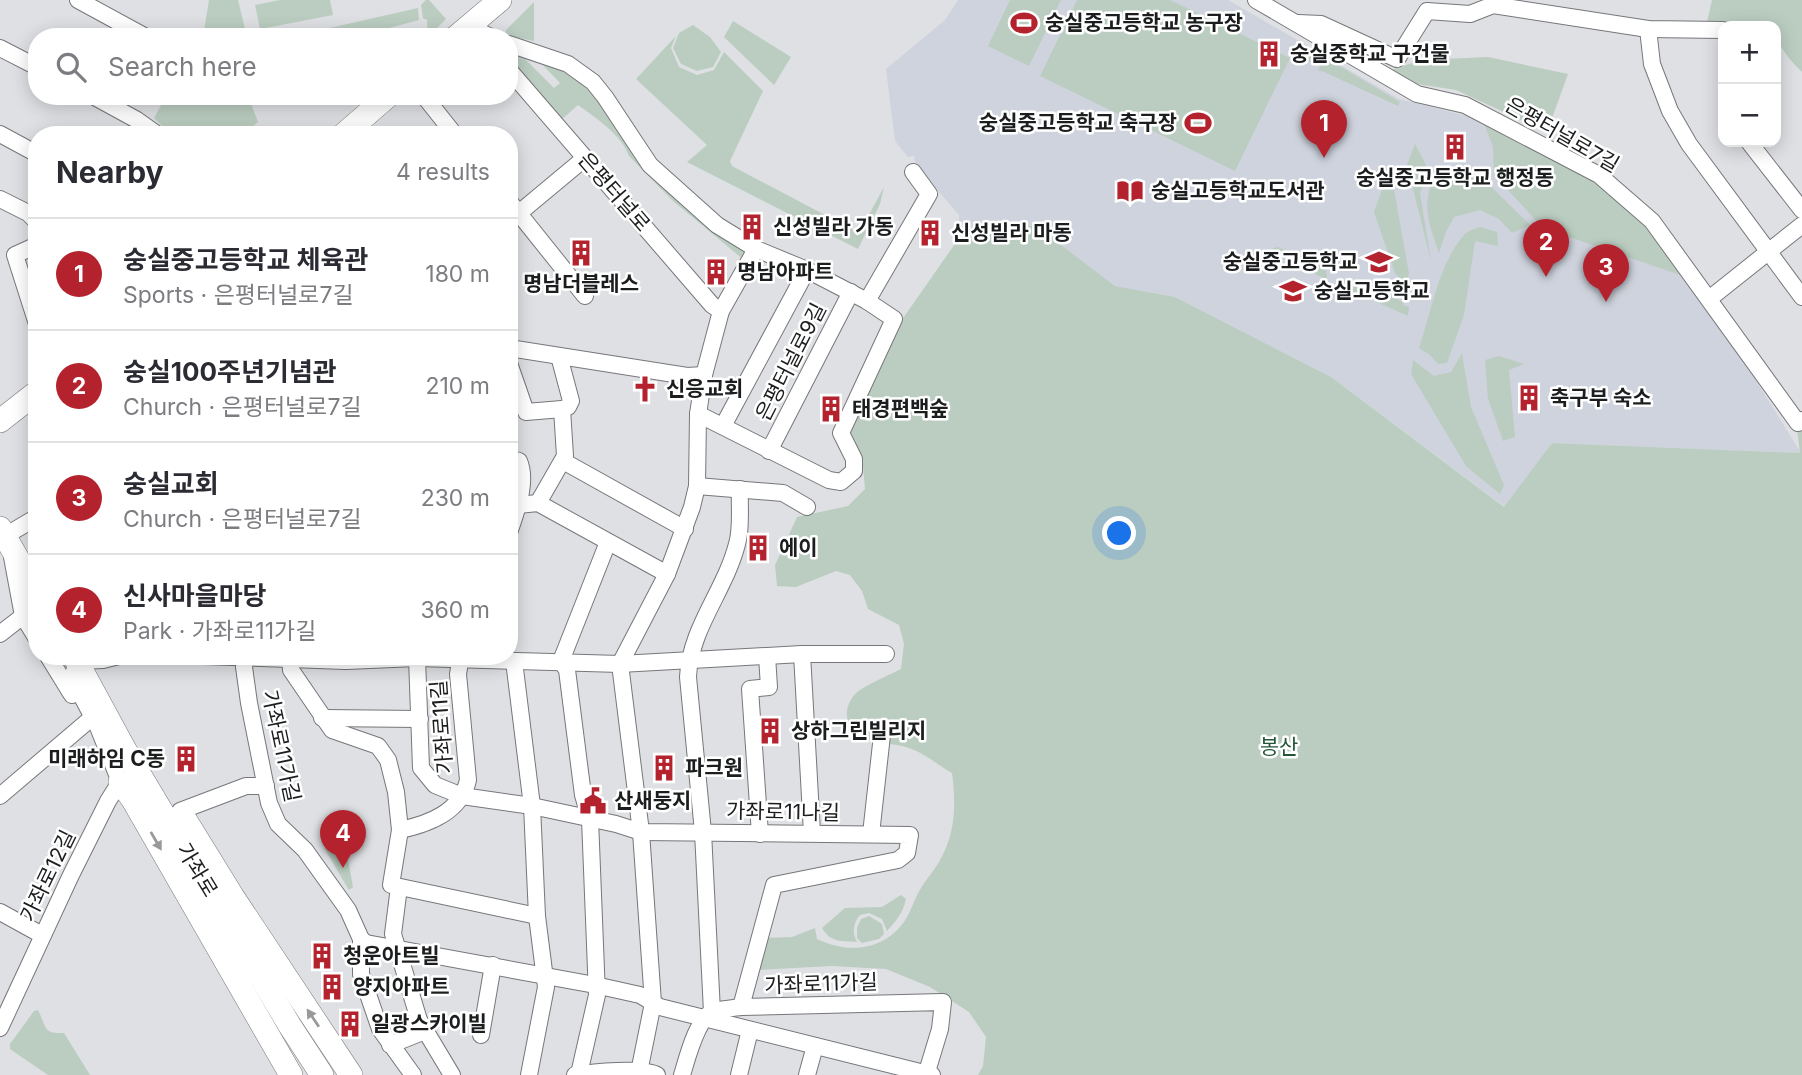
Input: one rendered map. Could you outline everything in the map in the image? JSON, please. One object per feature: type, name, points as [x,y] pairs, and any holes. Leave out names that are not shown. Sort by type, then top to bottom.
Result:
[{"type":"main road","points":[[472,28],[499,0]]},
{"type":"main road","points":[[355,126],[378,105]]},
{"type":"main road","points":[[0,421],[28,399]]},
{"type":"main road","points":[[5,536],[28,576]]},
{"type":"main road","name":"가좌로","points":[[78,665],[129,777],[322,1075]]},
{"type":"main road","points":[[129,777],[180,811],[233,897],[351,1075]]},
{"type":"main road","points":[[129,777],[133,800],[291,1075]]},
{"type":"street","points":[[78,0],[129,28]]},
{"type":"street","name":"은평터널로7길","points":[[1256,0],[1417,94],[1465,105],[1599,175],[1652,221],[1798,423],[1802,420]]},
{"type":"street","points":[[1297,23],[1321,24],[1397,59],[1427,11],[1508,3],[1648,29],[1718,30]]},
{"type":"street","points":[[1648,29],[1651,64],[1670,111],[1689,144],[1802,297]]},
{"type":"street","name":"은평터널로9길","points":[[518,47],[568,64],[580,71],[605,97],[650,165],[718,225],[756,249],[807,270],[850,292],[867,301],[894,319],[841,433],[854,458],[854,471],[841,482],[829,480],[769,451],[850,292]]},
{"type":"street","points":[[0,48],[28,62]]},
{"type":"street","name":"은평터널로","points":[[518,81],[712,304],[721,311]]},
{"type":"street","points":[[110,105],[145,126]]},
{"type":"street","points":[[431,105],[448,126]]},
{"type":"street","points":[[0,134],[28,149]]},
{"type":"street","points":[[1753,147],[1802,210]]},
{"type":"street","points":[[518,204],[585,158]]},
{"type":"street","points":[[867,301],[929,194],[913,172]]},
{"type":"street","points":[[0,198],[28,213]]},
{"type":"street","points":[[518,212],[585,296]]},
{"type":"street","points":[[1709,299],[1802,225]]},
{"type":"street","points":[[28,249],[15,255],[28,296]]},
{"type":"street","points":[[639,1072],[653,1003],[641,832],[620,664],[667,574],[685,529],[697,486],[698,414],[704,375],[721,311],[756,249]]},
{"type":"street","name":"은평터널로9길","points":[[723,426],[807,270]]},
{"type":"street","points":[[518,349],[687,376],[704,375]]},
{"type":"street","points":[[538,503],[565,456],[565,408],[571,401],[559,356]]},
{"type":"street","points":[[518,389],[526,412],[565,408]]},
{"type":"street","points":[[698,414],[769,451]]},
{"type":"street","points":[[518,461],[523,470],[518,489]]},
{"type":"street","points":[[562,461],[685,529]]},
{"type":"street","points":[[697,486],[783,493],[807,507]]},
{"type":"street","points":[[682,1075],[708,1015],[703,832],[688,677],[689,660],[699,629],[724,580],[738,542],[740,489]]},
{"type":"street","points":[[518,504],[538,503],[667,574]]},
{"type":"street","points":[[28,522],[5,536],[23,616],[28,624]]},
{"type":"street","points":[[608,542],[561,661],[567,670],[583,795],[590,819],[597,995],[577,1074],[653,1072],[657,1075]]},
{"type":"street","points":[[0,634],[23,616]]},
{"type":"street","points":[[802,654],[812,833]]},
{"type":"street","name":"가좌로11길","points":[[518,661],[620,664],[802,654],[886,654]]},
{"type":"street","points":[[760,834],[750,688],[769,687],[767,656]]},
{"type":"street","points":[[54,665],[88,721],[112,772],[129,777]]},
{"type":"street","name":"가좌로11가길","points":[[246,665],[249,703],[269,803],[278,824],[305,850],[348,910],[361,939],[361,974],[380,1029],[414,1075]]},
{"type":"street","points":[[291,665],[291,670],[332,730],[378,746],[388,760],[396,792],[400,830],[393,934],[419,1020],[452,1075]]},
{"type":"street","name":"가좌로11길","points":[[417,665],[421,768],[435,785],[462,796],[468,780],[459,665]]},
{"type":"street","points":[[514,665],[532,806],[537,916],[546,987],[529,1075]]},
{"type":"street","points":[[322,718],[420,719]]},
{"type":"street","points":[[0,796],[88,721]]},
{"type":"street","points":[[871,834],[878,751],[882,735]]},
{"type":"street","name":"가좌로12길","points":[[0,1028],[101,815],[129,777]]},
{"type":"street","points":[[180,811],[246,786],[266,786]]},
{"type":"street","points":[[400,830],[426,824],[441,817],[462,796]]},
{"type":"street","name":"가좌로11나길","points":[[462,796],[532,806],[641,832],[910,835]]},
{"type":"street","name":"가좌로11가길","points":[[361,939],[366,943],[640,995],[660,1007],[708,1015],[750,1030],[815,1046],[870,1068],[928,1074],[940,1029],[943,1002],[741,1007],[774,885],[898,860],[907,853],[910,835]]},
{"type":"street","points":[[395,886],[537,916]]},
{"type":"street","points":[[0,912],[42,935]]},
{"type":"street","points":[[481,1035],[493,965]]},
{"type":"street","points":[[708,1015],[741,1007]]},
{"type":"street","points":[[739,1075],[750,1030]]},
{"type":"street","points":[[390,1045],[425,1031]]},
{"type":"street","points":[[807,1075],[815,1046]]},
{"type":"shaded area","name":"숭실중고등학교","points":[[958,0],[1228,0],[1399,99],[1475,118],[1559,164],[1701,292],[1801,453],[1552,443],[1505,507],[1331,377],[1175,297],[1115,286],[1035,225],[959,238],[959,215],[916,165],[914,156],[908,157],[895,141],[886,69],[945,20]]},
{"type":"green space","points":[[209,0],[238,0],[245,28],[204,28]]},
{"type":"green space","points":[[280,0],[330,0],[333,15],[260,28],[255,5]]},
{"type":"green space","points":[[429,0],[446,19],[437,28],[427,28],[421,5]]},
{"type":"green space","name":"숭실중고등학교 농구장","points":[[1010,0],[1061,0],[1029,66],[988,46]]},
{"type":"green space","name":"숭실중고등학교 축구장","points":[[1077,0],[1170,0],[1290,58],[1235,171],[1040,76]]},
{"type":"green space","points":[[1712,0],[1802,0],[1802,72],[1781,46],[1781,21],[1707,22]]},
{"type":"green space","points":[[534,2],[534,41],[518,38],[518,28],[508,28]]},
{"type":"green space","points":[[418,8],[419,20],[389,28],[330,28]]},
{"type":"green space","points":[[733,21],[791,57],[774,85],[724,37]]},
{"type":"green space","points":[[693,25],[710,37],[721,52],[713,67],[697,71],[681,64],[673,48],[679,33]]},
{"type":"green space","points":[[676,36],[671,48],[679,67],[697,75],[714,70],[724,52],[763,91],[730,161],[732,166],[859,233],[884,187],[880,204],[858,249],[687,162],[707,145],[636,79]]},
{"type":"green space","points":[[1311,49],[1400,102],[1398,106],[1318,71],[1320,66],[1306,60]]},
{"type":"green space","points":[[518,57],[525,59],[554,88],[560,83],[539,61],[570,73],[591,91],[635,152],[748,249],[744,260],[673,201],[629,156],[620,141],[600,121],[578,105],[561,120],[518,71]]},
{"type":"green space","points":[[1488,57],[1568,74],[1547,132],[1456,90],[1417,84],[1388,71],[1421,60]]},
{"type":"green space","points":[[161,105],[251,105],[258,122],[253,126],[162,126],[154,118]]},
{"type":"green space","points":[[1482,118],[1593,178],[1652,227],[1686,277],[1543,228],[1494,175],[1493,147]]},
{"type":"green space","points":[[1415,144],[1428,169],[1420,193],[1431,261],[1407,165]]},
{"type":"green space","points":[[1390,167],[1409,274],[1407,280],[1402,281],[1395,273],[1374,212]]},
{"type":"green space","points":[[1473,169],[1530,225],[1512,233],[1499,219],[1480,210],[1454,217],[1439,253],[1428,213],[1430,187]]},
{"type":"green space","name":"봉산","points":[[1035,225],[1115,286],[1175,297],[1331,377],[1504,507],[1552,443],[1800,453],[1797,429],[1802,425],[1802,1075],[978,1075],[983,1066],[986,1037],[969,1012],[930,987],[886,969],[832,966],[758,970],[765,938],[792,937],[815,928],[817,939],[840,947],[864,947],[886,939],[904,922],[921,888],[945,851],[952,829],[954,807],[952,773],[915,750],[866,739],[852,729],[847,718],[850,701],[858,691],[901,669],[904,644],[899,625],[868,609],[862,591],[850,575],[836,571],[796,587],[777,586],[775,565],[797,517],[848,506],[865,489],[862,455],[849,431],[899,324],[959,238]]},
{"type":"green space","points":[[1480,227],[1497,232],[1498,246],[1475,241],[1464,315],[1447,363],[1438,364],[1419,348],[1432,304],[1442,273],[1456,246],[1467,233]]},
{"type":"green space","points":[[1278,247],[1325,267],[1326,279],[1270,252]]},
{"type":"green space","points":[[1357,284],[1365,284],[1403,302],[1403,305],[1409,307],[1408,316],[1350,290]]},
{"type":"green space","points":[[1462,353],[1471,407],[1504,485],[1500,494],[1466,466],[1411,374],[1413,360],[1434,376],[1451,372]]},
{"type":"green space","points":[[1499,356],[1524,364],[1509,370],[1515,437],[1503,441],[1488,399],[1485,360]]},
{"type":"green space","points":[[332,844],[346,849],[353,887],[349,890],[324,848]]},
{"type":"green space","points":[[901,895],[906,899],[903,908],[887,931],[882,919],[869,913],[860,915],[856,921],[854,932],[857,942],[833,939],[822,928],[845,908],[882,907]]},
{"type":"green space","points":[[869,916],[882,924],[884,934],[879,939],[862,943],[857,938],[857,928],[861,919]]},
{"type":"green space","points":[[38,1010],[49,1031],[64,1033],[90,1075],[48,1075],[10,1049],[10,1044],[34,1011]]},
{"type":"place","name":"숭실중고등학교 농구장","points":[[1024,23]]},
{"type":"place","name":"숭실중학교 구건물","points":[[1269,54]]},
{"type":"place","name":"숭실중고등학교 축구장","points":[[1198,123]]},
{"type":"place","name":"숭실중고등학교 행정동","points":[[1455,147]]},
{"type":"place","name":"숭실중고등학교 체육관","points":[[1324,158]]},
{"type":"place","name":"숭실고등학교도서관","points":[[1130,191]]},
{"type":"place","name":"신성빌라 가동","points":[[752,227]]},
{"type":"place","name":"신성빌라 마동","points":[[930,233]]},
{"type":"place","name":"명남더블레스","points":[[581,253]]},
{"type":"place","name":"숭실중고등학교","points":[[1379,262]]},
{"type":"place","name":"명남아파트","points":[[716,272]]},
{"type":"place","name":"숭실100주년기념관","points":[[1546,277]]},
{"type":"place","name":"숭실고등학교","points":[[1293,291]]},
{"type":"place","name":"숭실교회","points":[[1606,302]]},
{"type":"place","name":"신응교회","points":[[645,389]]},
{"type":"place","name":"축구부 숙소","points":[[1529,398]]},
{"type":"place","name":"태경편백숲","points":[[831,409]]},
{"type":"place","name":"에이","points":[[758,548]]},
{"type":"place","name":"상하그린빌리지","points":[[770,731]]},
{"type":"place","name":"미래하임 C동","points":[[186,759]]},
{"type":"place","name":"파크원","points":[[664,768]]},
{"type":"place","name":"산새둥지","points":[[593,801]]},
{"type":"place","name":"신사마을마당","points":[[343,868]]},
{"type":"place","name":"청운아트빌","points":[[322,956]]},
{"type":"place","name":"양지아파트","points":[[332,987]]},
{"type":"place","name":"일광스카이빌","points":[[350,1024]]}]
